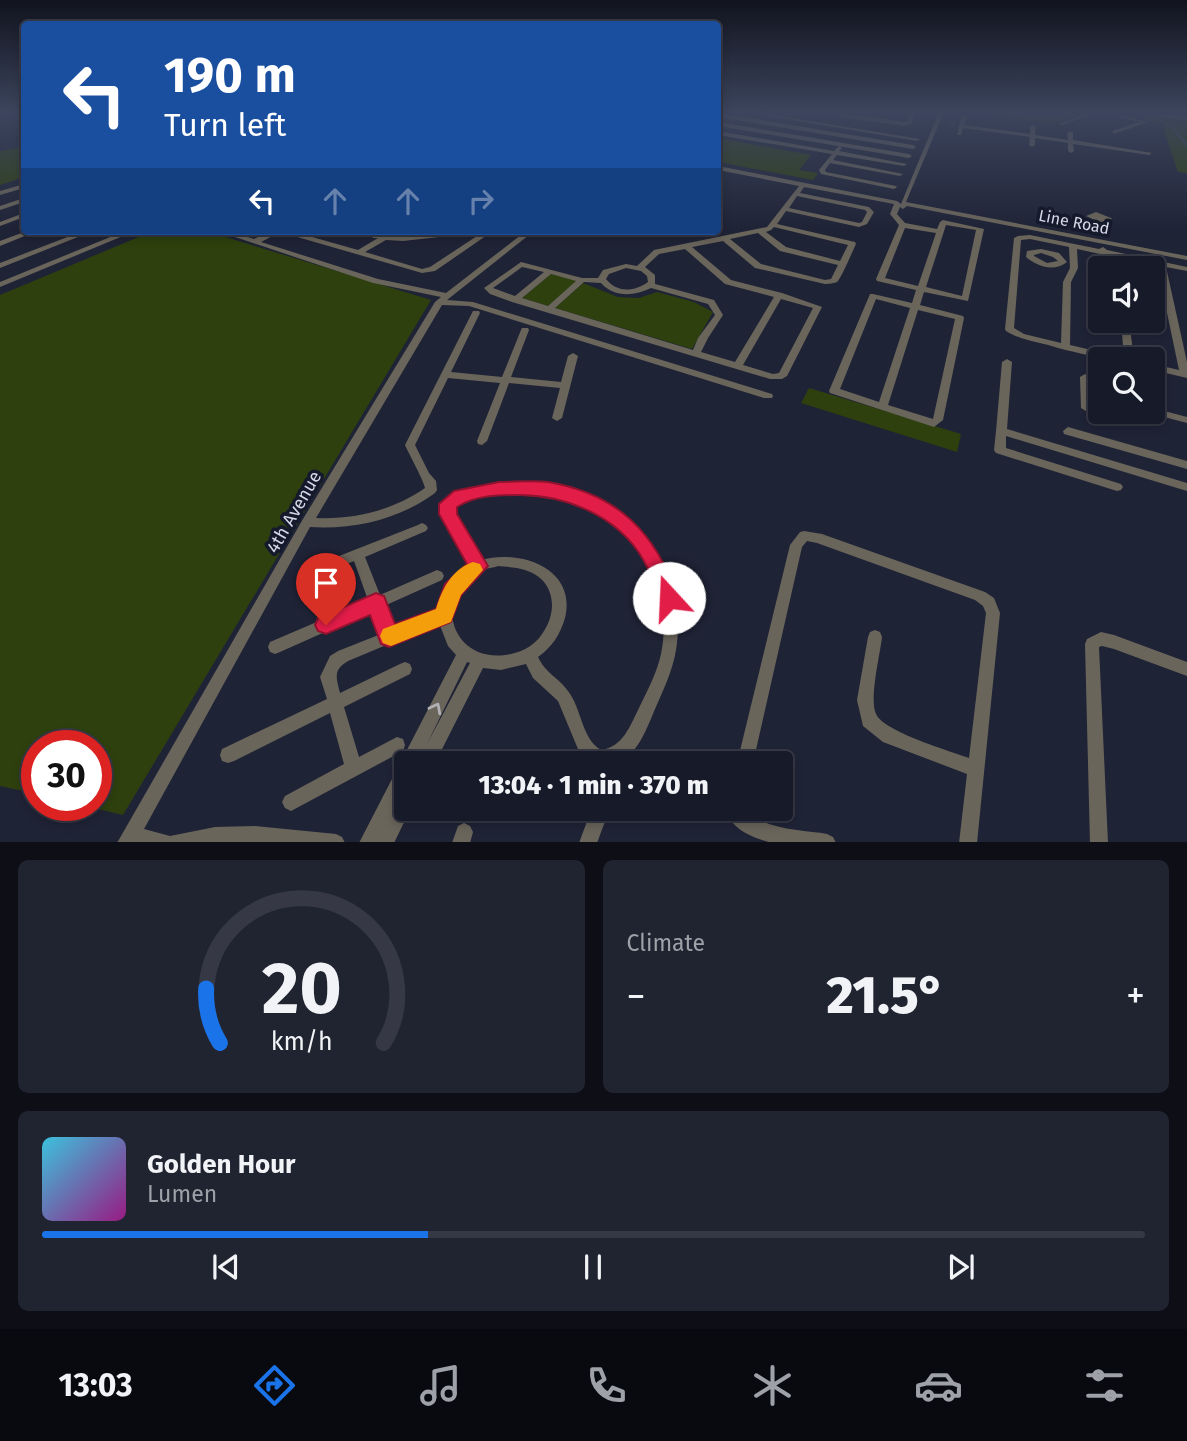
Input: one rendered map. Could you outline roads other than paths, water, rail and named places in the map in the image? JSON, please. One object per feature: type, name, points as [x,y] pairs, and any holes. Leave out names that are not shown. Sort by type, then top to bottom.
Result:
[{"type":"street","points":[[826,151],[904,164]]},
{"type":"street","points":[[880,151],[909,156]]},
{"type":"street","points":[[882,407],[915,307],[921,289],[940,232],[943,222],[980,229],[965,299],[921,289],[880,279],[901,222],[902,203],[925,151]]},
{"type":"street","points":[[1109,151],[1110,157]]},
{"type":"street","points":[[1135,151],[1149,153],[1152,163]]},
{"type":"street","points":[[835,153],[822,170],[825,175],[894,187]]},
{"type":"street","points":[[829,161],[901,174]]},
{"type":"street","name":"Line Road","points":[[721,169],[1187,258]]},
{"type":"street","points":[[639,268],[652,254],[760,231],[774,225],[803,184]]},
{"type":"street","points":[[0,193],[21,187]]},
{"type":"street","points":[[786,209],[859,225],[865,223],[871,212],[867,208],[797,194]]},
{"type":"street","points":[[0,208],[21,201]]},
{"type":"street","points":[[1104,242],[1090,215],[1108,218],[1104,256]]},
{"type":"street","points":[[0,224],[21,216]]},
{"type":"street","points":[[901,222],[940,232]]},
{"type":"street","points":[[724,238],[758,266],[825,282],[834,281],[852,245],[850,243],[774,225]]},
{"type":"street","points":[[760,231],[783,250],[843,264]]},
{"type":"street","points":[[0,244],[23,235]]},
{"type":"street","points":[[0,266],[79,235]]},
{"type":"street","points":[[0,285],[121,235]]},
{"type":"street","points":[[233,235],[376,281],[470,304],[768,396]]},
{"type":"street","points":[[255,242],[269,235]]},
{"type":"street","points":[[297,235],[422,271],[432,269],[483,235]]},
{"type":"street","points":[[374,235],[394,241],[449,235]]},
{"type":"street","points":[[358,253],[389,235]]},
{"type":"street","name":"4th Avenue","points":[[128,839],[308,520],[442,299],[525,235]]},
{"type":"street","points":[[1088,352],[1021,335],[1009,329],[1018,238],[1122,256]]},
{"type":"street","points":[[686,246],[724,281],[812,303],[818,309],[784,373],[773,377],[696,354],[549,309],[516,300],[488,288],[521,264],[583,280],[603,281],[610,288],[624,292],[650,285],[711,302],[719,315],[696,354]]},
{"type":"street","points":[[1066,347],[1067,282],[1074,263],[1073,246]]},
{"type":"street","points":[[1017,252],[1048,265],[1058,265],[1062,260],[1074,263]]},
{"type":"street","points":[[1165,265],[1187,269]]},
{"type":"street","points":[[603,281],[604,274],[613,269],[639,268],[651,275],[650,285]]},
{"type":"street","points":[[516,300],[550,271]]},
{"type":"street","points":[[549,309],[583,280]]},
{"type":"street","points":[[1165,285],[1186,375],[1165,370]]},
{"type":"street","points":[[737,366],[779,295]]},
{"type":"street","points":[[873,296],[915,307],[960,318],[939,420],[932,423],[842,396],[833,389],[873,296]]},
{"type":"street","points":[[308,520],[326,525],[358,521],[417,499],[430,490],[430,481],[424,475],[410,445],[476,313]]},
{"type":"street","points":[[482,441],[526,330]]},
{"type":"street","points":[[557,418],[573,356]]},
{"type":"street","points":[[1007,362],[999,447],[1003,452],[1116,487]]},
{"type":"street","points":[[446,375],[565,385]]},
{"type":"street","points":[[1085,377],[1086,408]]},
{"type":"street","points":[[1165,414],[1187,420]]},
{"type":"street","points":[[1001,431],[1187,486]]},
{"type":"street","points":[[1068,431],[1187,465]]},
{"type":"street","points":[[478,566],[447,508],[453,499],[476,491],[527,487],[546,489],[595,504],[630,529],[651,556],[665,584],[671,629],[667,659],[659,684],[626,751]]},
{"type":"street","points":[[316,570],[422,528]]},
{"type":"street","points":[[748,751],[796,545],[804,536],[980,596],[989,602],[993,613],[968,842]]},
{"type":"street","points":[[358,554],[389,637]]},
{"type":"street","points":[[498,561],[524,563],[546,573],[556,585],[561,600],[560,617],[553,633],[541,647],[503,663],[480,660],[464,653],[451,641],[444,615],[452,590],[478,566],[498,561]]},
{"type":"street","points":[[275,647],[436,576]]},
{"type":"street","points":[[354,769],[328,677],[335,661],[444,615]]},
{"type":"street","points":[[875,636],[865,700],[869,720],[889,736],[975,769]]},
{"type":"street","points":[[1099,842],[1092,644],[1101,639],[1114,642],[1187,669]]},
{"type":"street","points":[[415,751],[464,653]]},
{"type":"street","points":[[529,654],[538,673],[563,696],[585,749],[593,755],[608,758],[622,752],[631,740]]},
{"type":"street","points":[[432,751],[480,660]]},
{"type":"street","points":[[228,755],[405,669]]},
{"type":"street","points":[[291,802],[397,745]]},
{"type":"street","points":[[376,838],[394,796]]},
{"type":"street","points":[[356,842],[376,838],[394,816]]},
{"type":"street","points":[[588,842],[596,821]]},
{"type":"street","points":[[742,821],[755,829],[827,842]]},
{"type":"street","points":[[174,842],[208,834],[275,834],[335,842]]},
{"type":"street","points":[[128,839],[166,842]]}]
